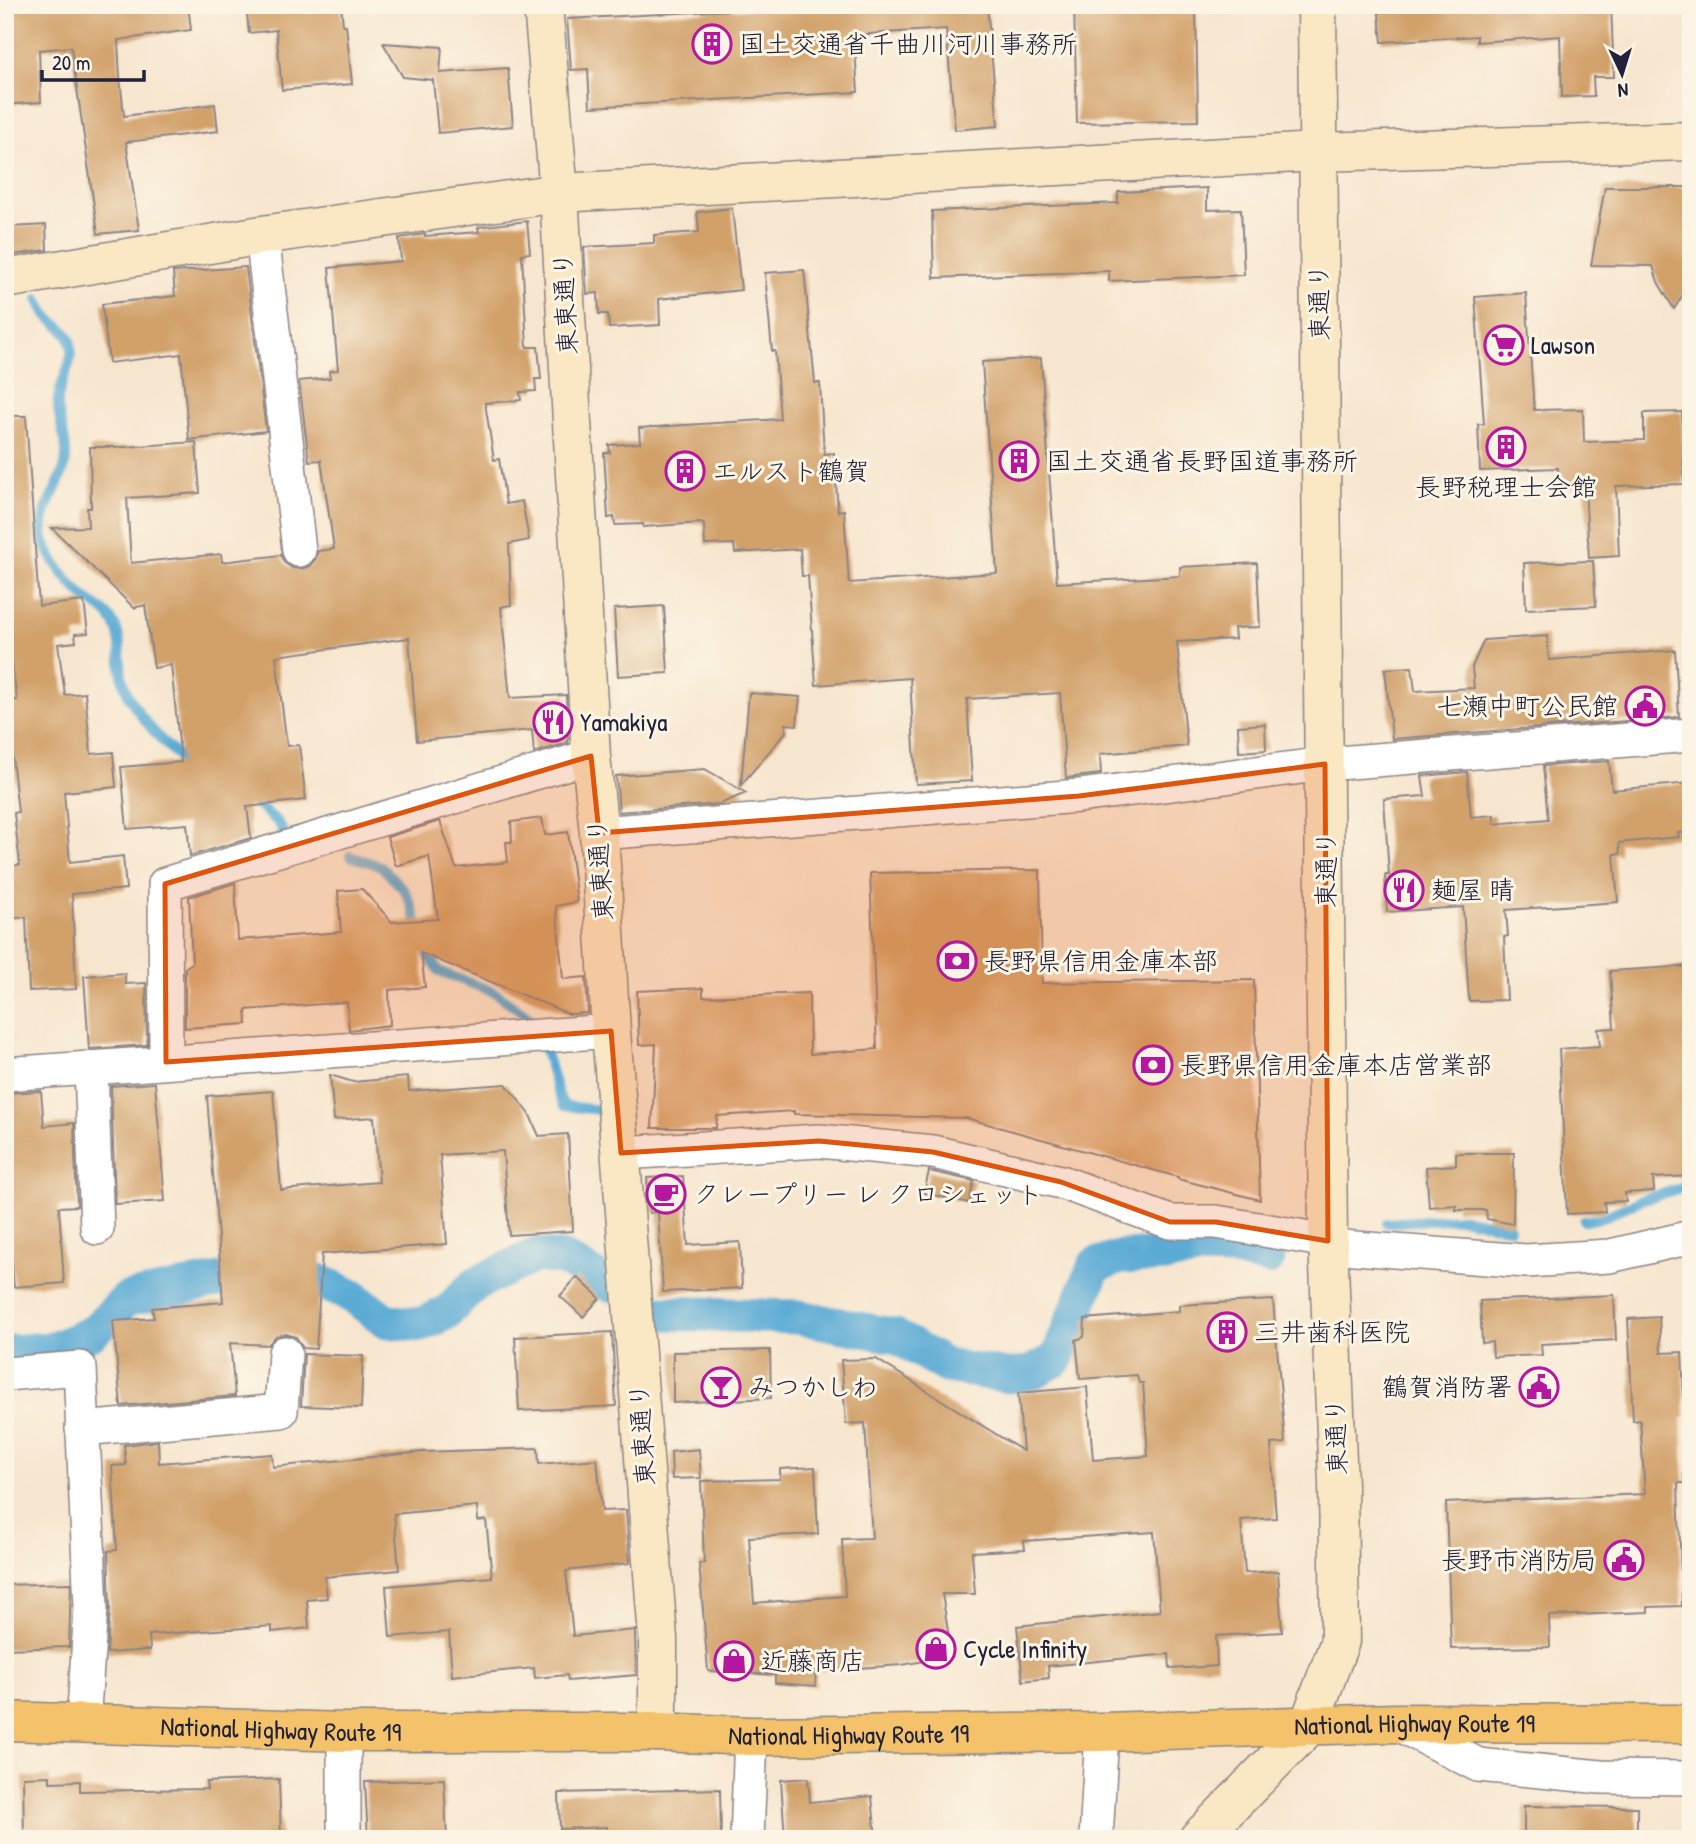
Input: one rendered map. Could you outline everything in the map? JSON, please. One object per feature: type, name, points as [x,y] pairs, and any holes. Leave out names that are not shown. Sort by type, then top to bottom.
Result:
[{"type":"highway","name":"National Highway Route 19","points":[[5,1721],[344,1732],[658,1732],[751,1736],[1102,1732],[1396,1723],[1691,1724]]},
{"type":"street","name":"東東通り","points":[[543,5],[559,194],[591,756],[599,833],[611,1031],[658,1638],[658,1732]]},
{"type":"street","name":"東通り","points":[[1308,1727],[1340,1642],[1338,1484],[1329,1243],[1317,5]]},
{"type":"street","points":[[5,279],[262,234],[559,194],[1317,152],[1691,141]]},
{"type":"street","points":[[262,234],[299,550]]},
{"type":"street","points":[[599,833],[1079,796],[1325,764],[1691,736]]},
{"type":"street","points":[[166,1062],[165,884],[591,756]]},
{"type":"street","points":[[5,1074],[611,1031]]},
{"type":"street","points":[[91,1068],[97,1228]]},
{"type":"street","points":[[621,1153],[819,1142],[933,1152],[1061,1182],[1170,1222],[1216,1222],[1329,1243],[1526,1261],[1610,1256],[1691,1237]]},
{"type":"street","points":[[82,1429],[281,1411],[285,1353]]},
{"type":"street","points":[[5,1374],[80,1368],[91,1608],[83,1724]]},
{"type":"street","points":[[1396,1723],[1478,1765],[1601,1777],[1691,1778]]},
{"type":"street","points":[[1198,1839],[1308,1727]]},
{"type":"street","points":[[344,1732],[344,1839]]},
{"type":"street","points":[[1096,1839],[1102,1732]]},
{"type":"street","points":[[747,1839],[751,1736]]},
{"type":"highlighted area","points":[[591,756],[599,833],[1079,796],[1325,764],[1328,1241],[1216,1222],[1170,1222],[1061,1182],[933,1152],[819,1141],[621,1153],[611,1031],[166,1062],[165,884]]},
{"type":"building","points":[[5,5],[188,5],[191,30],[118,40],[124,116],[215,104],[218,131],[126,142],[139,230],[98,234],[71,47],[39,50],[41,102],[5,105]]},
{"type":"building","points":[[246,5],[341,5],[343,25],[346,25],[352,84],[282,90],[276,30],[249,33]]},
{"type":"building","name":"国土交通省千曲川河川事務所","points":[[826,5],[987,5],[998,126],[955,130],[946,29],[854,35],[858,92],[590,107],[588,69],[571,70],[567,19]]},
{"type":"building","points":[[1074,5],[1196,5],[1198,121],[1077,123]]},
{"type":"building","points":[[1378,5],[1611,5],[1614,77],[1593,77],[1594,96],[1562,97],[1560,36],[1477,42],[1477,36],[1382,42]]},
{"type":"building","points":[[383,43],[442,47],[440,73],[508,68],[513,126],[438,133],[433,80],[403,77]]},
{"type":"building","points":[[1605,187],[1691,187],[1691,282],[1674,309],[1658,282],[1653,266],[1591,265]]},
{"type":"building","points":[[1207,188],[1207,210],[1241,209],[1244,275],[1109,281],[1109,271],[934,278],[932,211],[1118,203],[1118,192]]},
{"type":"building","points":[[732,208],[741,290],[659,299],[660,325],[609,328],[608,314],[599,314],[598,293],[587,294],[584,247],[654,243],[654,235],[699,232],[697,212]]},
{"type":"building","points":[[527,221],[530,253],[522,254],[527,347],[538,347],[541,379],[535,379],[536,391],[520,392],[521,400],[485,403],[494,460],[499,459],[506,504],[522,501],[529,540],[509,544],[511,605],[501,607],[510,698],[566,695],[568,743],[534,753],[532,730],[417,741],[409,638],[276,656],[287,746],[299,745],[306,800],[247,807],[251,838],[190,856],[187,824],[127,829],[121,767],[181,762],[171,665],[154,668],[145,605],[134,608],[52,528],[88,527],[87,508],[91,508],[90,447],[196,442],[200,493],[127,498],[131,563],[221,554],[222,562],[281,555],[284,562],[292,568],[310,566],[318,551],[334,549],[321,460],[309,461],[299,381],[330,378],[329,371],[338,370],[329,268],[401,261],[399,238],[479,232],[478,227]]},
{"type":"building","points":[[46,225],[47,250],[13,255],[11,227]]},
{"type":"building","points":[[246,267],[266,431],[189,440],[181,354],[109,363],[102,304],[175,296],[173,272]]},
{"type":"building","points":[[804,270],[815,383],[820,383],[824,454],[834,453],[838,511],[844,510],[849,583],[997,573],[982,362],[1041,358],[1057,583],[1180,576],[1180,567],[1257,563],[1260,627],[1234,628],[1235,639],[1177,642],[1187,746],[1100,754],[1101,774],[1066,778],[1060,693],[967,699],[972,781],[916,784],[910,678],[816,685],[808,576],[802,576],[800,549],[735,553],[734,544],[705,545],[704,525],[701,523],[643,527],[643,524],[615,525],[614,517],[608,518],[604,453],[610,453],[609,445],[640,443],[639,428],[780,419],[765,273]]},
{"type":"building","points":[[1526,293],[1534,410],[1583,409],[1584,442],[1644,440],[1644,413],[1682,412],[1684,484],[1616,486],[1619,556],[1589,558],[1585,487],[1559,488],[1558,468],[1480,471],[1478,424],[1484,424],[1475,297]]},
{"type":"building","points":[[5,416],[26,416],[39,606],[84,601],[88,633],[75,634],[76,642],[58,644],[65,695],[85,693],[91,754],[113,752],[116,787],[64,792],[70,862],[123,856],[126,889],[72,894],[76,989],[29,991],[26,917],[5,919],[5,866],[20,865],[14,813],[18,812],[6,701],[17,700],[9,641],[5,641]]},
{"type":"building","points":[[1593,561],[1596,606],[1526,609],[1524,563]]},
{"type":"building","points":[[664,606],[668,673],[618,676],[614,609]]},
{"type":"building","points":[[1547,636],[1549,660],[1675,650],[1679,717],[1392,739],[1385,669],[1412,667],[1415,691],[1474,688],[1472,667],[1484,640]]},
{"type":"building","points":[[749,693],[800,697],[797,725],[786,724],[786,732],[741,785]]},
{"type":"building","points":[[1265,724],[1266,750],[1239,752],[1238,726]]},
{"type":"building","points":[[1609,761],[1612,790],[1691,783],[1691,832],[1678,833],[1679,837],[1619,843],[1620,854],[1614,854],[1618,902],[1506,910],[1508,936],[1504,937],[1507,1000],[1469,1001],[1463,907],[1387,912],[1385,875],[1389,875],[1384,799],[1425,796],[1422,776],[1467,772],[1471,817],[1494,815],[1494,824],[1548,819],[1543,766]]},
{"type":"building","points":[[705,769],[746,793],[720,804],[619,812],[616,776]]},
{"type":"building","points":[[542,818],[545,835],[568,832],[577,902],[556,906],[563,979],[586,977],[588,1013],[569,1014],[421,953],[425,987],[389,990],[390,1025],[349,1030],[347,1002],[246,1010],[247,1024],[185,1028],[185,968],[192,963],[189,897],[235,883],[238,940],[341,932],[338,891],[362,889],[392,922],[438,919],[429,856],[396,866],[387,837],[440,821],[456,868],[508,862],[506,842],[512,842],[511,822]]},
{"type":"building","points":[[1040,870],[1042,983],[1254,980],[1260,1200],[966,1118],[794,1114],[794,1111],[717,1116],[716,1128],[652,1128],[656,1044],[639,1045],[637,991],[703,988],[703,997],[809,993],[810,1054],[877,1049],[870,873]]},
{"type":"building","points":[[1691,966],[1691,1176],[1653,1178],[1654,1191],[1625,1193],[1626,1201],[1604,1202],[1605,1212],[1567,1214],[1559,1049],[1600,1046],[1598,1029],[1614,1028],[1610,971]]},
{"type":"building","points":[[125,973],[125,984],[146,983],[147,1045],[89,1049],[84,976]]},
{"type":"building","points":[[330,1075],[353,1082],[408,1077],[409,1091],[506,1084],[529,1113],[539,1136],[568,1134],[573,1231],[509,1235],[503,1151],[440,1155],[447,1244],[322,1254],[316,1349],[303,1348],[296,1337],[286,1334],[276,1336],[268,1345],[230,1343],[235,1396],[121,1406],[113,1321],[154,1318],[152,1308],[223,1302],[207,1096],[273,1091],[281,1190],[379,1182],[374,1117],[334,1120]]},
{"type":"building","points":[[155,1083],[165,1201],[115,1204],[111,1086]]},
{"type":"building","points":[[41,1091],[44,1126],[74,1123],[77,1206],[59,1207],[64,1283],[14,1287],[6,1199],[12,1198],[5,1125],[5,1093]]},
{"type":"building","points":[[1456,1153],[1514,1153],[1513,1224],[1487,1219],[1486,1210],[1456,1210],[1456,1205],[1429,1207],[1426,1167],[1456,1165]]},
{"type":"building","points":[[929,1171],[974,1181],[969,1203],[924,1193]]},
{"type":"building","points":[[683,1176],[688,1245],[740,1242],[742,1288],[663,1292],[658,1212],[649,1213],[647,1178]]},
{"type":"building","points":[[577,1277],[600,1298],[583,1317],[560,1296]]},
{"type":"building","points":[[1614,1295],[1616,1340],[1541,1344],[1542,1355],[1493,1357],[1492,1342],[1482,1343],[1480,1301]]},
{"type":"building","points":[[1273,1300],[1285,1443],[1271,1444],[1276,1518],[1241,1520],[1245,1573],[1278,1571],[1282,1632],[1216,1636],[1217,1666],[1170,1669],[1169,1654],[1048,1666],[1049,1678],[1023,1681],[1017,1626],[1160,1611],[1154,1532],[1024,1541],[1025,1549],[972,1552],[975,1594],[942,1594],[952,1656],[902,1665],[815,1671],[816,1686],[775,1683],[775,1675],[708,1671],[699,1563],[704,1563],[701,1481],[780,1479],[780,1469],[815,1467],[818,1534],[749,1537],[754,1603],[845,1596],[842,1539],[872,1538],[865,1423],[846,1424],[841,1360],[876,1359],[1023,1451],[1018,1393],[1087,1387],[1093,1460],[1148,1456],[1143,1383],[1139,1383],[1137,1375],[1080,1379],[1076,1340],[1084,1337],[1085,1319],[1179,1311],[1179,1305]]},
{"type":"building","points":[[1659,1317],[1661,1353],[1682,1352],[1684,1483],[1678,1483],[1682,1606],[1648,1607],[1648,1612],[1549,1616],[1550,1647],[1451,1649],[1446,1503],[1645,1494],[1640,1420],[1633,1421],[1628,1319]]},
{"type":"building","points":[[612,1332],[616,1406],[519,1411],[515,1337]]},
{"type":"building","points":[[770,1350],[771,1398],[673,1403],[673,1352]]},
{"type":"building","points":[[304,1354],[363,1356],[361,1408],[301,1406]]},
{"type":"building","points":[[158,1441],[159,1463],[272,1454],[273,1467],[423,1452],[538,1448],[539,1464],[597,1459],[602,1511],[626,1510],[630,1563],[566,1571],[573,1636],[635,1630],[636,1675],[568,1681],[567,1675],[535,1678],[534,1668],[452,1676],[449,1632],[390,1637],[386,1586],[492,1577],[486,1520],[478,1521],[477,1506],[394,1514],[399,1570],[325,1577],[327,1598],[307,1600],[309,1628],[272,1632],[272,1626],[149,1635],[150,1650],[107,1653],[110,1607],[108,1551],[117,1550],[112,1466],[126,1465],[124,1445]]},
{"type":"building","points":[[699,1449],[701,1478],[672,1479],[671,1452]]},
{"type":"building","points":[[71,1583],[69,1647],[5,1649],[5,1585]]},
{"type":"building","points":[[50,1776],[50,1782],[80,1781],[80,1791],[207,1789],[206,1782],[279,1779],[281,1839],[24,1839],[23,1777]]},
{"type":"building","points":[[808,1778],[810,1802],[872,1796],[876,1839],[785,1839],[781,1780]]},
{"type":"building","points":[[444,1779],[447,1839],[368,1839],[365,1782]]},
{"type":"building","points":[[720,1789],[721,1839],[608,1839],[607,1827],[560,1829],[559,1793]]},
{"type":"building","points":[[1524,1806],[1637,1807],[1637,1839],[1524,1839]]},
{"type":"waterway","points":[[38,299],[46,313],[68,336],[71,348],[58,401],[65,441],[65,464],[44,515],[45,541],[68,580],[83,596],[108,615],[115,626],[120,641],[123,681],[142,717],[192,768]]},
{"type":"waterway","points":[[246,796],[278,822],[287,839]]},
{"type":"waterway","points":[[350,856],[381,866],[405,891],[428,955],[440,972],[494,992],[528,1016],[535,1025]]},
{"type":"waterway","points":[[543,1046],[564,1106],[600,1110]]},
{"type":"waterway","points":[[1584,1221],[1602,1218],[1641,1200],[1691,1185]]},
{"type":"waterway","points":[[1387,1223],[1462,1218],[1510,1228]]},
{"type":"waterway","points":[[659,1313],[798,1317],[895,1336],[946,1366],[1008,1376],[1033,1372],[1057,1359],[1095,1265],[1122,1257],[1166,1255],[1202,1249],[1234,1250],[1268,1258]]},
{"type":"waterway","points":[[5,1352],[53,1349],[93,1332],[127,1299],[231,1278],[312,1278],[352,1296],[387,1321],[420,1325],[446,1313],[475,1284],[536,1255],[564,1259],[610,1285]]},
{"type":"place","name":"国土交通省千曲川河川事務所","points":[[712,44]]},
{"type":"place","name":"Lawson","points":[[1504,345]]},
{"type":"place","name":"長野税理士会館","points":[[1506,447]]},
{"type":"place","name":"国土交通省長野国道事務所","points":[[1019,461]]},
{"type":"place","name":"エルスト鶴賀","points":[[685,471]]},
{"type":"place","name":"七瀬中町公民館","points":[[1645,706]]},
{"type":"place","name":"Yamakiya","points":[[553,722]]},
{"type":"place","name":"麺屋 晴","points":[[1404,890]]},
{"type":"place","name":"長野県信用金庫本部","points":[[957,961]]},
{"type":"place","name":"長野県信用金庫本店営業部","points":[[1153,1065]]},
{"type":"place","name":"クレープリー レ クロシェット","points":[[666,1194]]},
{"type":"place","name":"三井歯科医院","points":[[1227,1332]]},
{"type":"place","name":"みつかしわ","points":[[721,1387]]},
{"type":"place","name":"鶴賀消防署","points":[[1539,1387]]},
{"type":"place","name":"長野市消防局","points":[[1624,1560]]},
{"type":"place","name":"Cycle Infinity","points":[[936,1649]]},
{"type":"place","name":"近藤商店","points":[[734,1661]]}]
